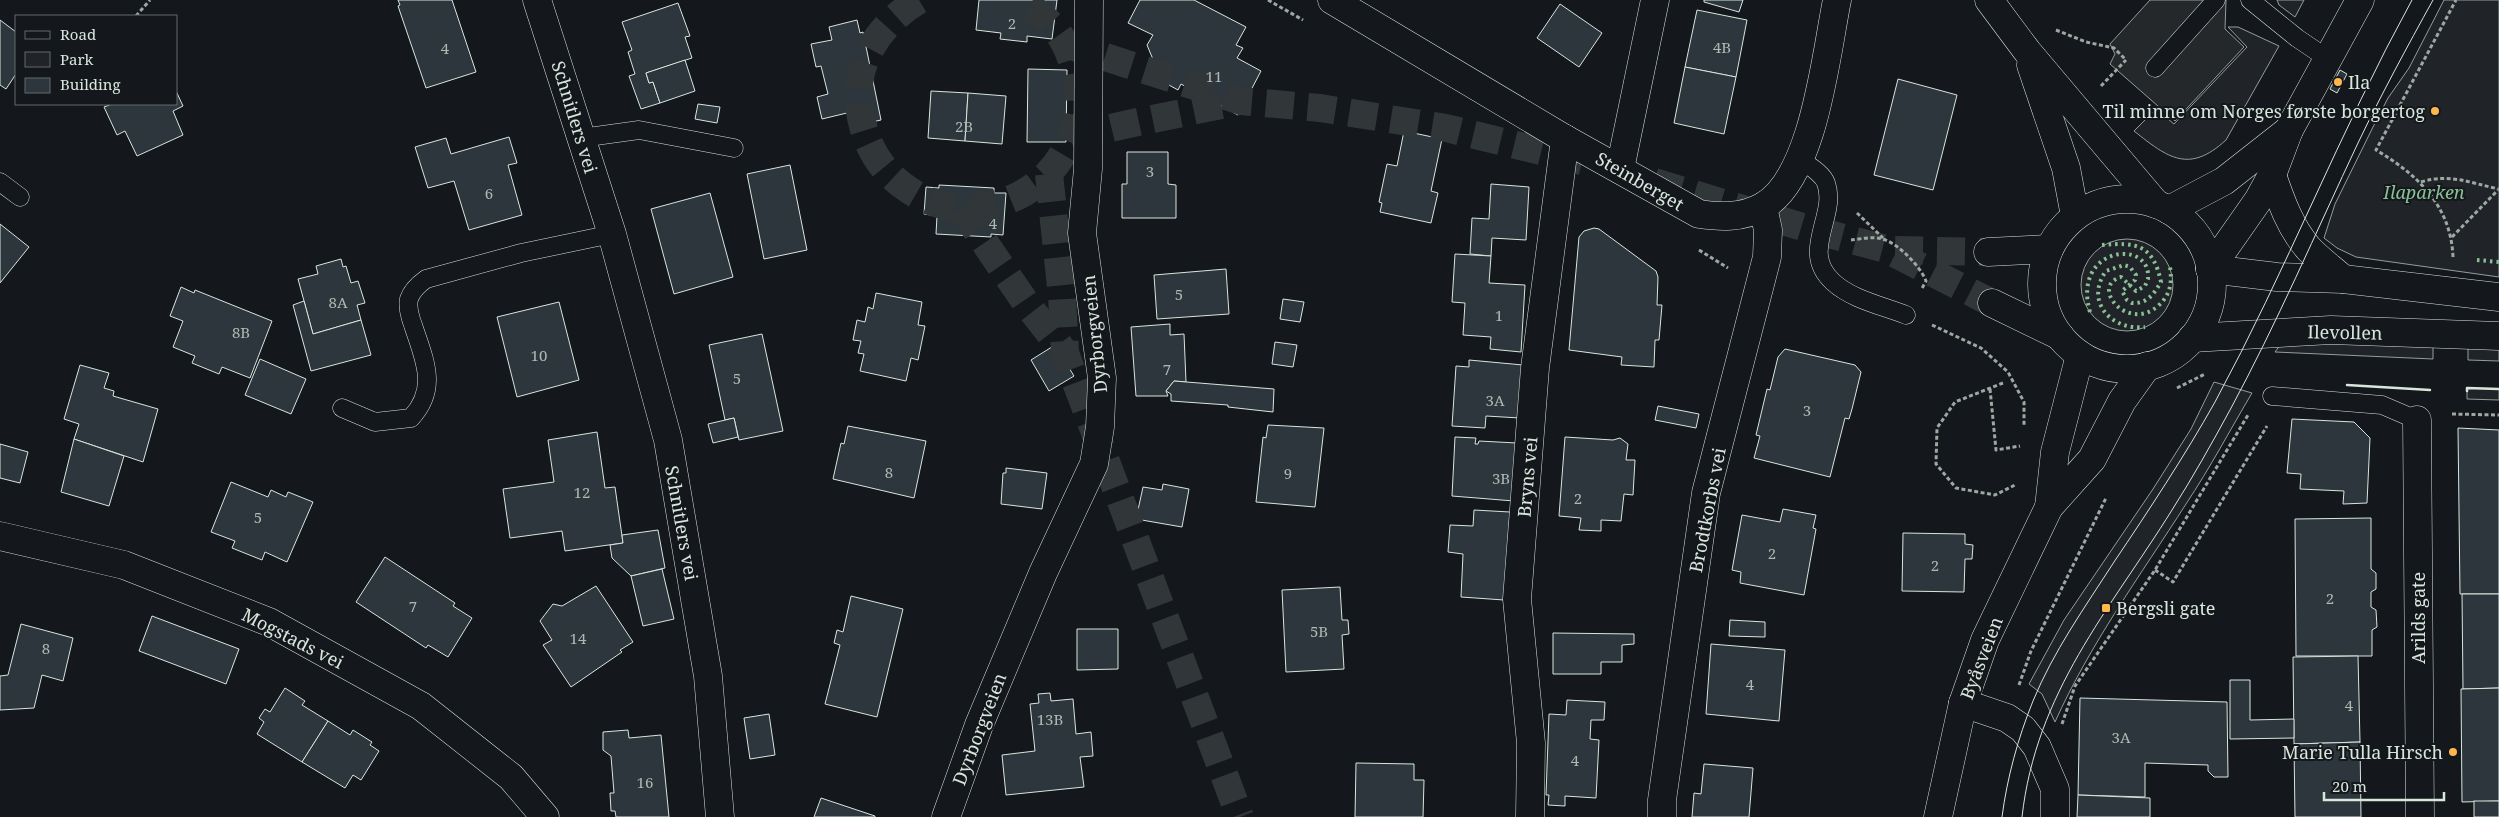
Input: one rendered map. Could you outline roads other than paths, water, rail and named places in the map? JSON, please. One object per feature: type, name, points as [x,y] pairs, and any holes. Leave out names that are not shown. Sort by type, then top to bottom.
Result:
[{"type":"main road","name":"Schnitlers vei","points":[[538,0],[612,234],[668,440],[708,676],[720,817]]},
{"type":"main road","name":"Dyrborgveien","points":[[946,817],[979,725],[1031,600],[1094,464],[1100,427],[1102,378],[1082,233],[1088,169],[1089,0]]},
{"type":"main road","name":"Steinberget","points":[[1332,0],[1566,139],[1698,214],[1720,217],[1740,215],[1763,207],[1780,192],[1800,160],[1816,110],[1837,0]]},
{"type":"main road","points":[[1620,169],[1655,0]]},
{"type":"main road","points":[[1989,0],[2027,51],[2162,207]]},
{"type":"main road","points":[[2210,269],[2242,226],[2272,175],[2289,130],[2360,0]]},
{"type":"main road","points":[[2027,51],[2066,168],[2075,216]]},
{"type":"main road","points":[[2162,207],[2224,181],[2289,130]]},
{"type":"main road","name":"Bryns vei","points":[[1530,817],[1531,744],[1517,599],[1536,368],[1566,139]]},
{"type":"main road","points":[[2272,175],[2287,214],[2297,233],[2309,249],[2344,279]]},
{"type":"main road","points":[[2114,200],[2142,200],[2162,207],[2181,218],[2200,241],[2210,269],[2212,284],[2206,313],[2192,338],[2169,357],[2147,366],[2119,368],[2105,366],[2080,355],[2060,336],[2047,313],[2042,288],[2042,274],[2049,249],[2055,237],[2075,216],[2087,209],[2114,200]]},
{"type":"main road","name":"Brodtkorbs vei","points":[[1662,817],[1662,800],[1706,493],[1767,257],[1768,230],[1763,207]]},
{"type":"main road","points":[[1988,252],[2049,249]]},
{"type":"main road","points":[[2210,269],[2277,277],[2344,279],[2499,297]]},
{"type":"main road","points":[[1992,303],[2060,336]]},
{"type":"main road","name":"Ilevollen","points":[[2192,338],[2331,330],[2499,336]]},
{"type":"main road","name":"Byåsveien","points":[[2049,507],[2055,452],[2080,355]]},
{"type":"main road","name":"Byåsveien","points":[[1938,817],[1963,703],[1985,640],[2049,507],[2092,458],[2122,401],[2147,366]]},
{"type":"main road","name":"Arilds gate","points":[[2417,420],[2420,817]]},
{"type":"main road","name":"Mogstads vei","points":[[0,536],[124,565],[269,622],[421,706],[511,777],[545,817]]},
{"type":"main road","points":[[1963,703],[2007,718],[2023,729],[2037,747],[2055,789],[2055,817]]},
{"type":"lane","points":[[2155,68],[2216,0]]},
{"type":"lane","points":[[2250,0],[2297,38],[2328,59]]},
{"type":"lane","points":[[581,138],[639,130],[734,148]]},
{"type":"lane","points":[[1800,160],[1814,169],[1826,182],[1829,196],[1819,241],[1818,257],[1824,271],[1832,282],[1858,296],[1906,315]]},
{"type":"lane","points":[[0,182],[20,197]]},
{"type":"lane","points":[[342,408],[375,422],[411,418],[421,407],[428,378],[424,358],[409,312],[409,299],[416,287],[426,279],[522,253],[612,234]]},
{"type":"lane","points":[[2272,396],[2382,405],[2417,420]]},
{"type":"tunnel","points":[[919,0],[893,19],[882,31],[866,58],[859,88],[861,118],[864,131],[874,154],[889,174],[898,182],[916,195],[932,202],[948,206],[965,207],[1003,202],[1028,190],[1049,173],[1064,152],[1074,127],[1078,100],[1075,72],[1065,44],[1051,25],[1020,0]]},
{"type":"tunnel","points":[[1065,44],[1241,101],[1320,108],[1446,128],[1586,162]]},
{"type":"tunnel","points":[[1071,139],[1134,123],[1239,101]]},
{"type":"tunnel","points":[[1049,174],[1062,296],[1065,353]]},
{"type":"tunnel","points":[[1654,182],[1806,228],[1886,249],[1992,303]]},
{"type":"tunnel","points":[[961,208],[1026,303],[1065,353],[1240,817]]},
{"type":"tunnel","points":[[1895,250],[1988,252]]},
{"type":"tram line","points":[[2002,817],[2010,773],[2018,744],[2033,701],[2050,665],[2070,630],[2166,483],[2215,402],[2266,302],[2361,100],[2412,0]]},
{"type":"tram line","points":[[2022,817],[2030,772],[2042,730],[2059,692],[2079,654],[2187,485],[2230,410],[2280,311],[2367,125],[2433,0]]},
{"type":"place","name":"Ila","points":[[2338,82]]},
{"type":"place","name":"Til minne om Norges første borgertog","points":[[2435,111]]},
{"type":"place","name":"Bergsli gate","points":[[2106,608]]},
{"type":"place","name":"Marie Tulla Hirsch","points":[[2453,752]]},
{"type":"park label","name":"Ilaparken","points":[[2424,192]]}]
